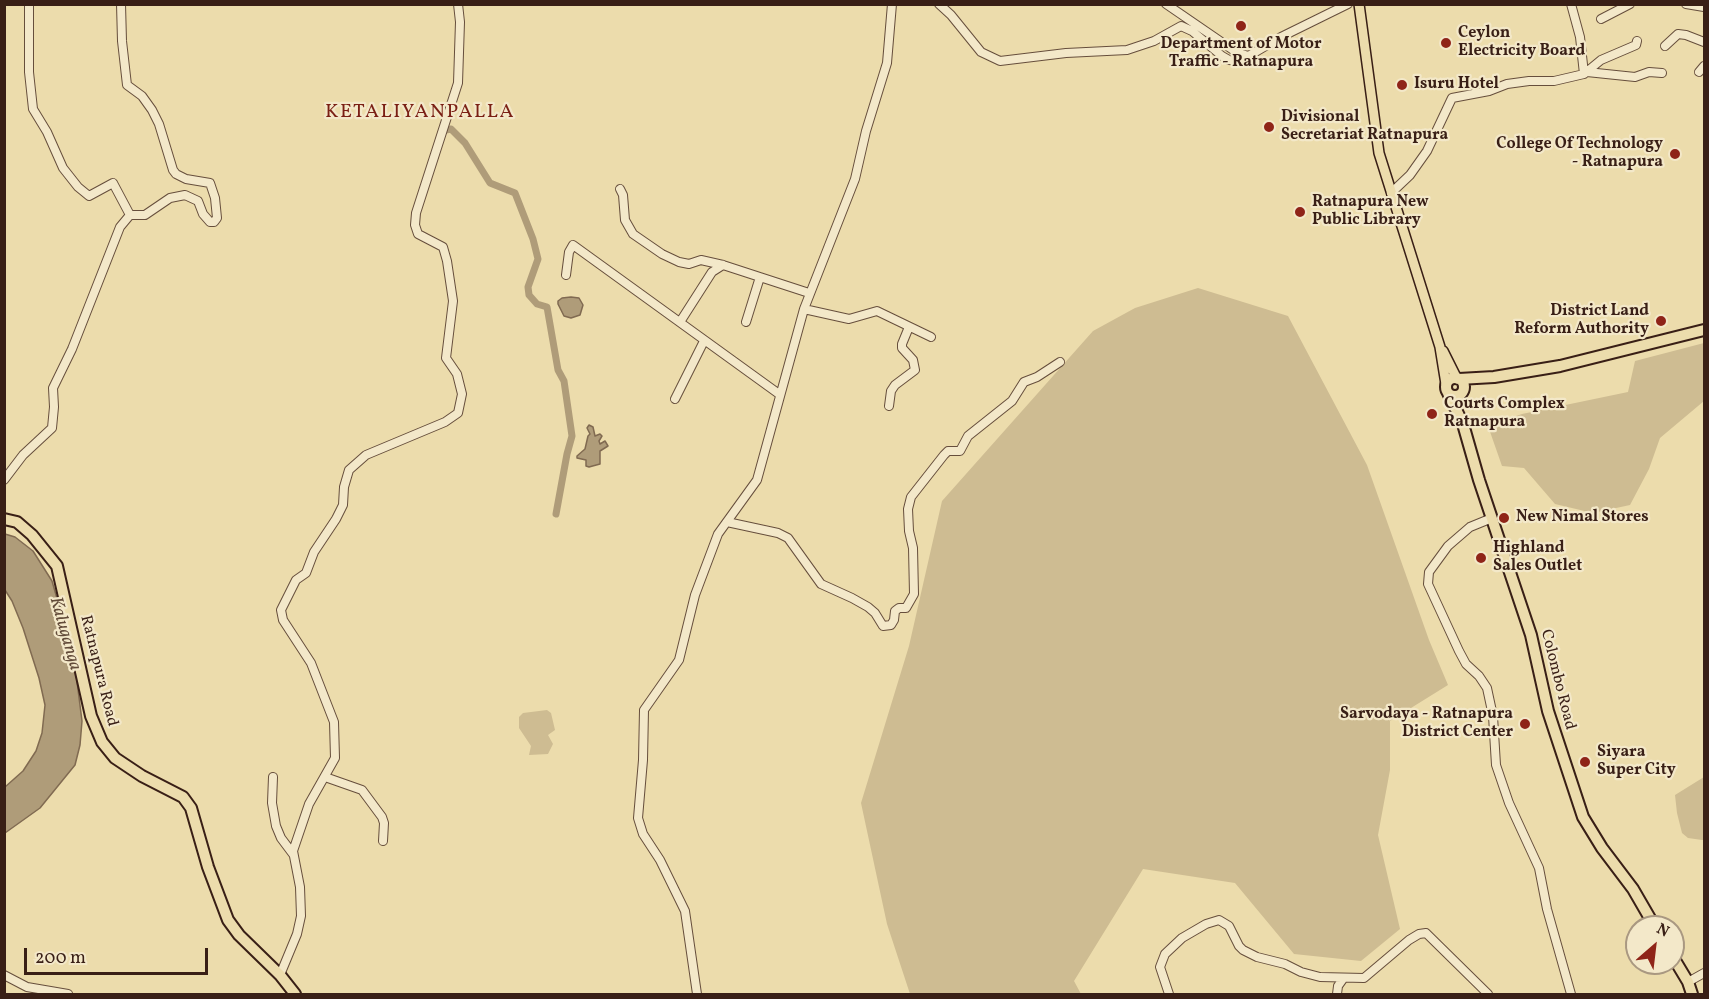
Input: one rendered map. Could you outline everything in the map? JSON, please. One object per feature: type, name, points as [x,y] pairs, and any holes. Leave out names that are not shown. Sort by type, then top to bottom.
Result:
[{"type":"highway","points":[[1460,385],[1560,366],[1704,330]]},
{"type":"highway","points":[[1452,379],[1460,385],[1456,396],[1447,389],[1452,379]]},
{"type":"highway","name":"Colombo Road","points":[[1460,385],[1463,424]]},
{"type":"highway","name":"Colombo Road","points":[[1447,389],[1463,424],[1491,518],[1531,635],[1548,711],[1583,817],[1602,848],[1633,889],[1648,915]]},
{"type":"highway","name":"Ratnapura Road","points":[[4,519],[17,522],[32,535],[57,566],[92,716],[102,742],[115,758],[142,776],[183,797],[191,808],[207,867],[228,920],[239,935],[280,975],[294,994]]},
{"type":"highway","points":[[1684,975],[1692,994]]},
{"type":"main road","points":[[1359,4],[1379,153],[1440,347],[1447,389]]},
{"type":"main road","points":[[1440,347],[1460,385]]},
{"type":"street","points":[[29,4],[29,72],[33,109],[47,132],[63,168],[78,187],[89,196],[113,183],[130,215]]},
{"type":"street","points":[[122,4],[122,41],[127,85],[142,96],[152,110],[176,174],[186,179],[210,183],[215,198],[217,218],[214,222],[210,222],[203,214],[198,201],[185,195],[170,198],[145,215],[130,215]]},
{"type":"street","points":[[280,975],[297,934],[301,916],[300,887],[293,851],[309,804],[335,758],[334,722],[311,663],[283,620],[281,610],[296,580],[306,573],[314,552],[343,505],[344,487],[349,470],[366,455],[445,422],[458,413],[462,394],[457,375],[446,358],[453,302],[447,261],[443,247],[418,234],[415,225],[416,213],[458,83],[460,22],[458,4]]},
{"type":"street","points":[[697,994],[686,911],[660,860],[643,834],[638,818],[644,710],[679,660],[695,595],[718,534],[757,480],[779,394],[809,293],[855,179],[866,131],[887,63],[892,4]]},
{"type":"street","points":[[939,4],[981,52],[1000,61],[1066,53],[1127,50],[1154,41],[1180,26],[1192,31],[1229,60],[1240,61],[1348,4]]},
{"type":"street","points":[[1166,4],[1236,52],[1248,56]]},
{"type":"street","points":[[1571,4],[1586,73]]},
{"type":"street","points":[[1601,19],[1630,4]]},
{"type":"street","points":[[1686,4],[1704,7]]},
{"type":"street","points":[[1665,46],[1678,34],[1704,42]]},
{"type":"street","points":[[1586,73],[1601,60],[1636,45],[1637,41]]},
{"type":"street","points":[[1391,193],[1410,175],[1427,151],[1452,98],[1489,91],[1507,84],[1554,81],[1586,73],[1635,77],[1648,72],[1662,73]]},
{"type":"street","points":[[620,189],[624,195],[625,220],[633,234],[662,254],[689,264],[701,260],[723,265],[809,293]]},
{"type":"street","points":[[4,480],[23,454],[52,428],[54,407],[52,388],[72,350],[120,227],[130,215]]},
{"type":"street","points":[[566,275],[566,266],[573,245],[779,394]]},
{"type":"street","points":[[680,321],[712,272],[723,265]]},
{"type":"street","points":[[746,322],[760,277]]},
{"type":"street","points":[[804,309],[849,319],[877,311],[931,338]]},
{"type":"street","points":[[889,406],[891,391],[895,384],[915,370],[913,360],[902,348],[909,327]]},
{"type":"street","points":[[675,399],[704,341]]},
{"type":"street","points":[[726,522],[778,533],[788,538],[821,584],[868,607],[883,626],[891,625],[895,611],[899,608],[906,608],[914,594],[913,548],[909,531],[908,509],[911,497],[944,455],[948,451],[960,451],[968,436],[1012,401],[1024,382],[1037,377],[1060,362]]},
{"type":"street","points":[[1491,518],[1470,527],[1448,546],[1429,572],[1428,584],[1458,651],[1487,688],[1493,717],[1496,765],[1509,803],[1539,868],[1547,909],[1572,994]]},
{"type":"street","points":[[273,777],[272,803],[276,826],[281,838],[294,855]]},
{"type":"street","points":[[325,777],[362,790],[382,817],[383,842]]},
{"type":"street","points":[[1169,994],[1160,967],[1165,954],[1182,938],[1206,924],[1219,920],[1229,926],[1239,946],[1257,957],[1286,964],[1301,972],[1320,977],[1343,979],[1364,978],[1409,940],[1426,933],[1488,994]]},
{"type":"street","points":[[1688,982],[1704,973]]},
{"type":"street","points":[[4,975],[27,987],[68,994]]},
{"type":"street","points":[[1337,994],[1338,986],[1343,979]]},
{"type":"shaded area","points":[[1198,288],[1288,316],[1367,465],[1429,640],[1448,685],[1390,721],[1390,770],[1378,835],[1400,929],[1361,961],[1294,954],[1235,883],[1143,869],[1074,981],[1081,994],[910,994],[887,924],[861,803],[909,646],[942,501],[1093,331],[1135,308]]},
{"type":"shaded area","points":[[1704,343],[1704,401],[1660,438],[1649,469],[1630,505],[1593,513],[1555,504],[1524,468],[1502,466],[1488,426],[1522,414],[1628,392],[1635,361]]},
{"type":"shaded area","points":[[547,710],[551,713],[555,730],[548,735],[553,744],[548,754],[529,755],[531,746],[519,728],[519,717],[523,713]]},
{"type":"shaded area","points":[[1704,777],[1704,840],[1688,838],[1682,833],[1675,795]]},
{"type":"water","points":[[571,297],[579,298],[583,305],[580,315],[571,318],[564,316],[558,301]]},
{"type":"water","points":[[589,425],[593,427],[595,436],[600,434],[602,436],[600,444],[605,441],[608,446],[600,451],[600,464],[589,467],[586,466],[586,460],[577,458],[577,456],[585,449],[590,434],[587,428]]},
{"type":"water","name":"Kaluganga","points":[[5,534],[15,537],[33,551],[52,581],[74,658],[82,721],[75,765],[40,808],[5,833],[5,787],[23,771],[36,751],[42,733],[45,705],[23,628],[5,590]]},
{"type":"waterway","points":[[446,130],[451,129],[465,143],[490,183],[515,193],[533,239],[538,259],[528,287],[529,295],[537,304],[547,307],[558,370],[564,381],[572,436],[556,514]]},
{"type":"place","name":"Department of Motor Traffic - Ratnapura","points":[[1241,26]]},
{"type":"place","name":"Ceylon Electricity Board","points":[[1446,43]]},
{"type":"place","name":"Isuru Hotel","points":[[1402,85]]},
{"type":"place","name":"Divisional Secretariat Ratnapura","points":[[1269,127]]},
{"type":"place","name":"College Of Technology - Ratnapura","points":[[1675,154]]},
{"type":"place","name":"Ratnapura New Public Library","points":[[1300,212]]},
{"type":"place","name":"District Land Reform Authority","points":[[1661,321]]},
{"type":"place","name":"Courts Complex Ratnapura","points":[[1432,414]]},
{"type":"place","name":"New Nimal Stores","points":[[1504,518]]},
{"type":"place","name":"Highland Sales Outlet","points":[[1481,558]]},
{"type":"place","name":"Sarvodaya - Ratnapura District Center","points":[[1525,724]]},
{"type":"place","name":"Siyara Super City","points":[[1585,762]]},
{"type":"district","name":"KETALIYANPALLA","points":[[420,113]]}]
